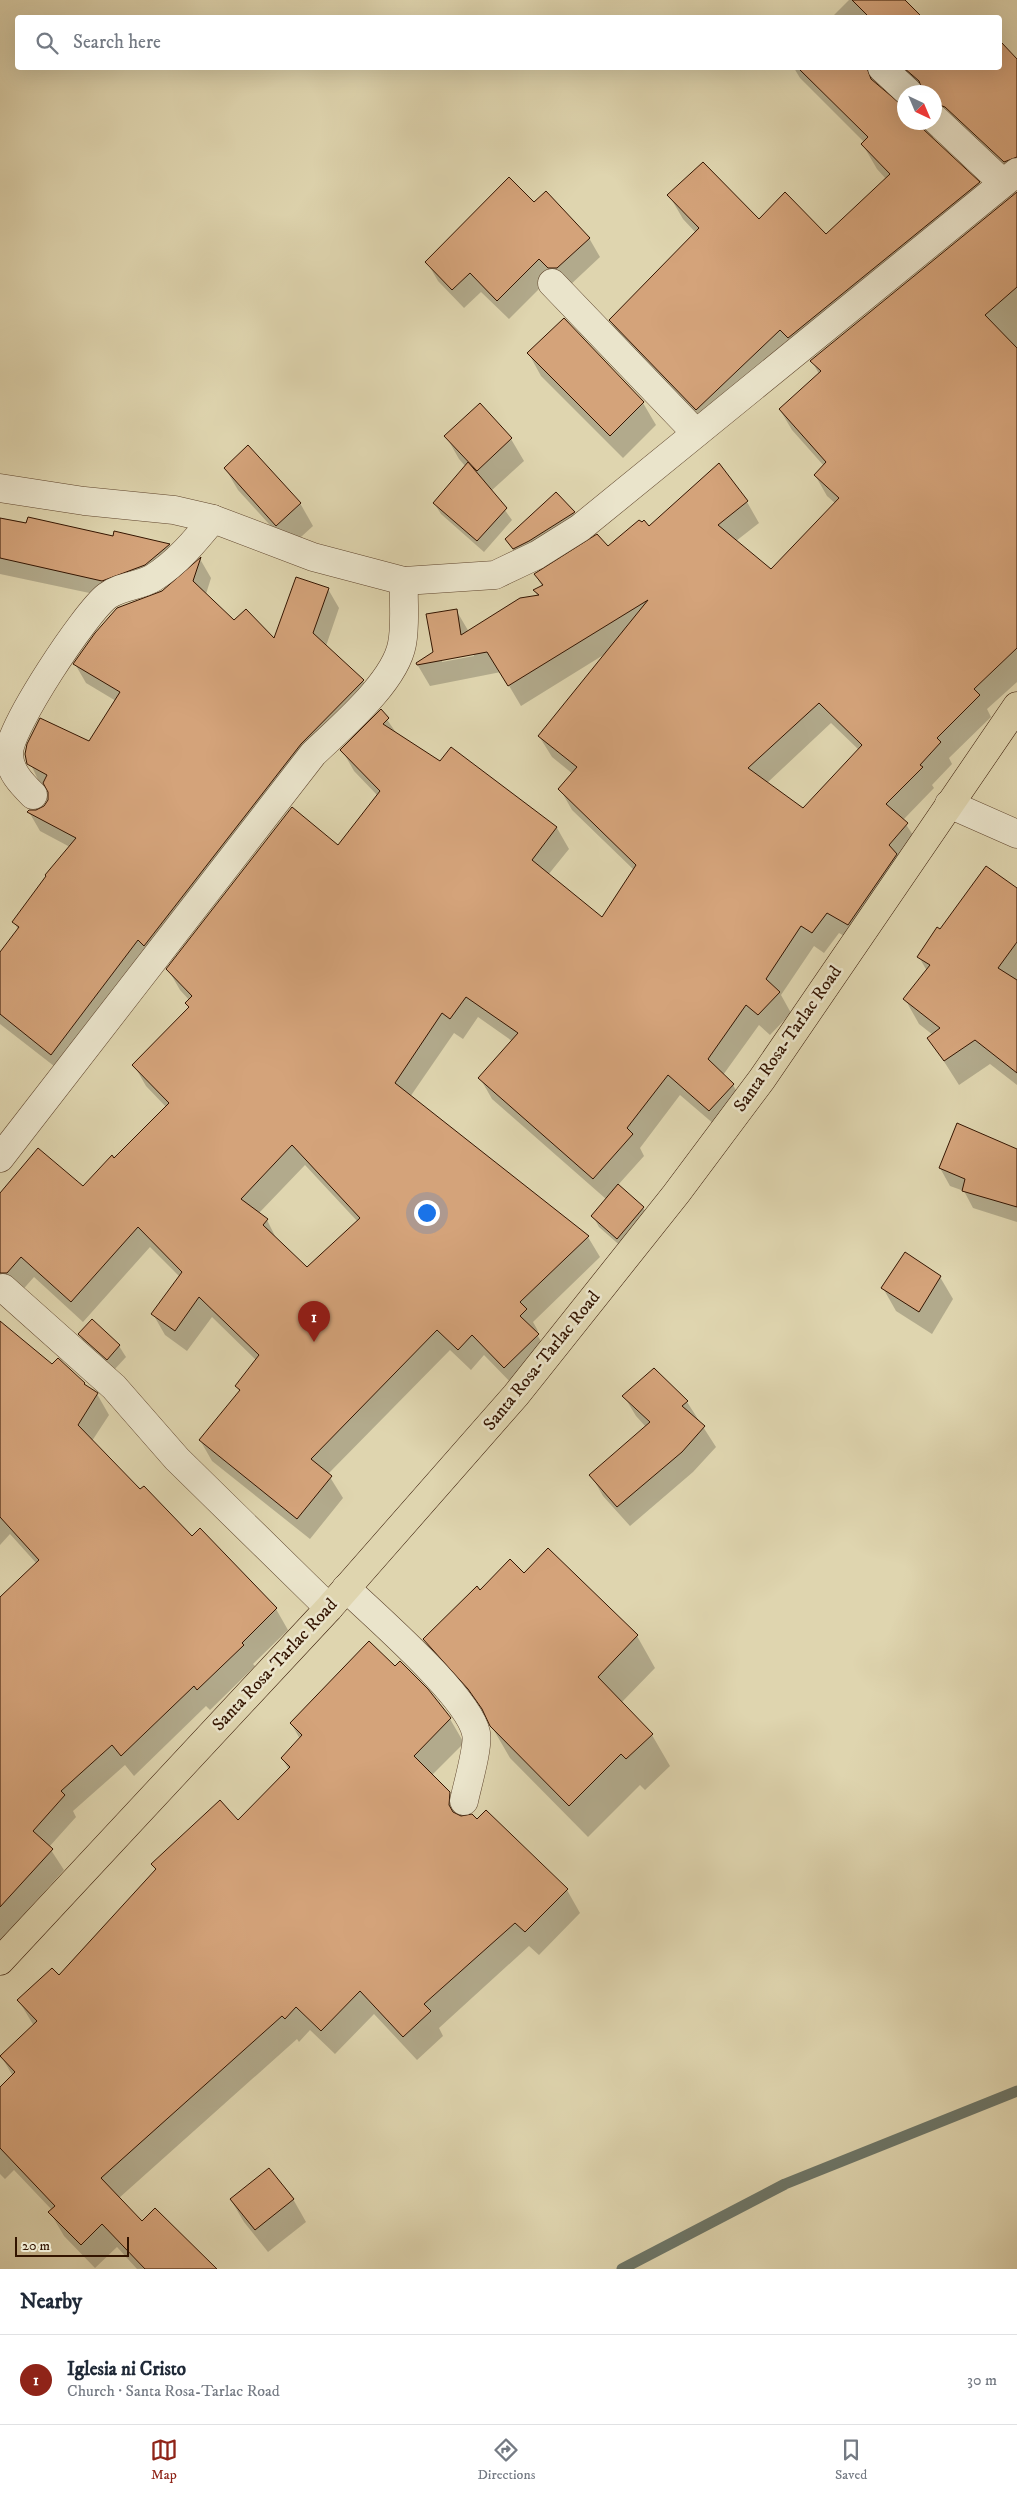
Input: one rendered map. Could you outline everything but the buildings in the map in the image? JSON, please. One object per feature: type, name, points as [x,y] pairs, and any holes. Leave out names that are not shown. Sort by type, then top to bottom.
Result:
[{"type":"highway","name":"Santa Rosa-Tarlac Road","points":[[0,1961],[338,1598],[516,1395],[676,1194],[762,1080],[1017,706]]},
{"type":"street","points":[[884,70],[900,85]]},
{"type":"street","points":[[0,488],[84,501],[174,510],[213,519],[313,557],[404,582],[494,575],[537,555],[580,528],[1010,177],[942,124]]},
{"type":"street","points":[[552,283],[696,433]]},
{"type":"street","points":[[33,795],[14,774],[9,753],[15,734],[37,692],[89,614],[109,594],[154,578],[192,545],[213,519]]},
{"type":"street","points":[[0,1158],[313,754],[365,703],[389,674],[402,644],[404,582]]},
{"type":"street","points":[[949,804],[1017,834]]},
{"type":"street","points":[[3,1288],[114,1387],[177,1459],[338,1598],[429,1668],[468,1713],[477,1734],[464,1801]]},
{"type":"waterway","points":[[622,2269],[785,2184],[1017,2091]]},
{"type":"place","name":"Iglesia ni Cristo","points":[[314,1342]]}]
